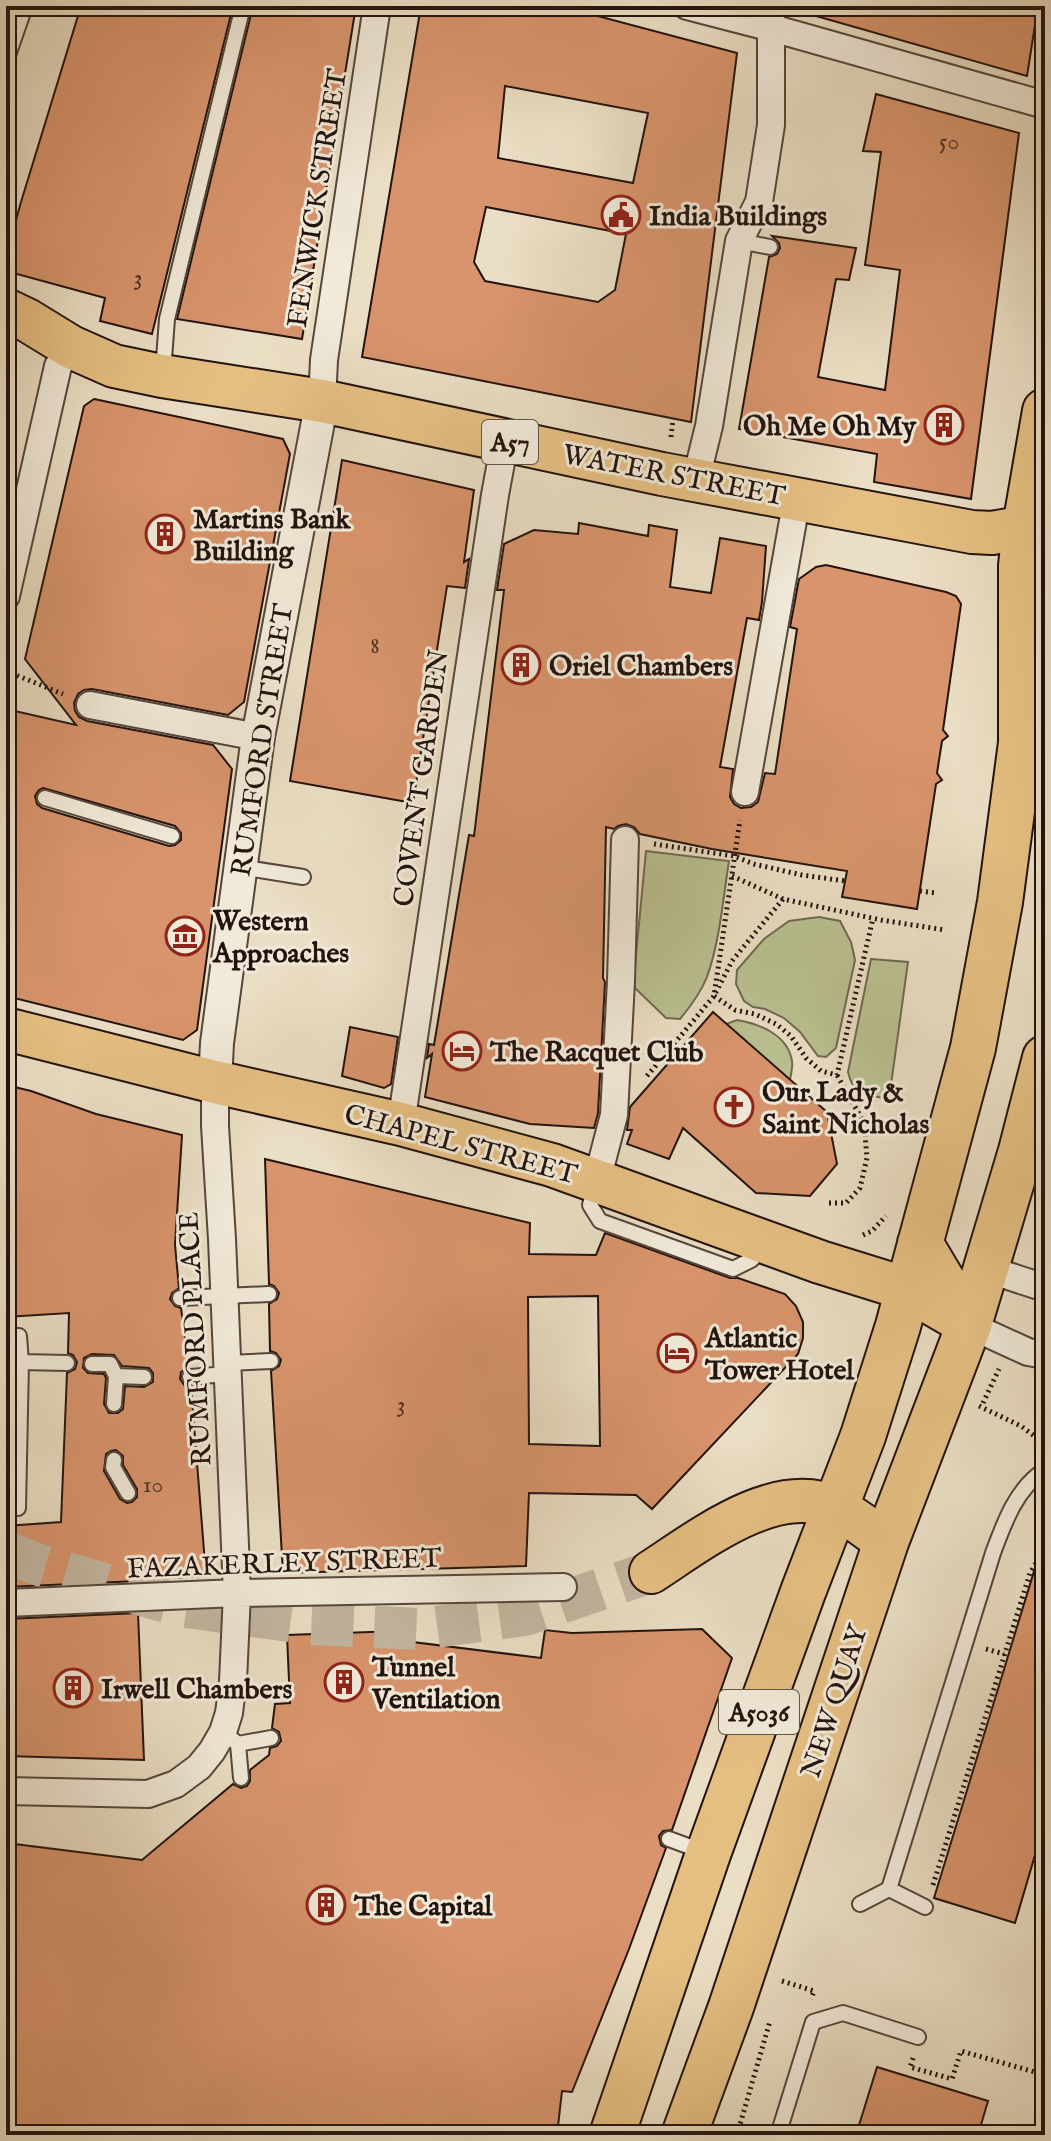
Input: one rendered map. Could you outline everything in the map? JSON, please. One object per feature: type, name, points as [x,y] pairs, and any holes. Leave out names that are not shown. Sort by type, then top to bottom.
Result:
[{"type":"highway","name":"A5036","points":[[612,2135],[689,1846],[835,1507],[863,1436],[898,1326],[922,1270],[973,1048],[1000,902],[1021,743],[1021,566],[1045,411]]},
{"type":"highway","name":"A5036","points":[[1014,1278],[1041,1074]]},
{"type":"highway","points":[[922,1270],[969,1325]]},
{"type":"highway","name":"NEW QUAY","points":[[684,2135],[731,2007],[886,1542],[969,1325],[1014,1278]]},
{"type":"main road","name":"WATER STREET","points":[[6,310],[71,347],[114,366],[322,401],[505,441],[972,532],[992,533],[1025,527]]},
{"type":"main road","name":"CHAPEL STREET","points":[[6,1029],[215,1082],[401,1124],[552,1165],[820,1262],[922,1270]]},
{"type":"main road","points":[[922,1270],[956,1270],[1014,1278]]},
{"type":"main road","points":[[651,1572],[738,1519],[769,1506],[802,1499],[835,1507],[886,1542]]},
{"type":"street","points":[[6,52],[22,6]]},
{"type":"street","name":"FENWICK STREET","points":[[322,401],[324,360],[377,6]]},
{"type":"street","points":[[687,6],[772,17],[1045,105]]},
{"type":"street","points":[[696,479],[709,426],[739,241],[759,202],[771,125],[772,17]]},
{"type":"street","points":[[6,596],[55,377],[58,366],[71,347]]},
{"type":"street","name":"RUMFORD STREET","points":[[215,1082],[236,854],[322,401]]},
{"type":"street","name":"COVENT GARDEN","points":[[401,1124],[492,510],[505,441]]},
{"type":"street","points":[[745,792],[797,498]]},
{"type":"street","points":[[90,705],[258,737]]},
{"type":"street","points":[[597,1180],[614,1115],[625,840]]},
{"type":"street","name":"RUMFORD PLACE","points":[[215,1082],[237,1593],[229,1713],[231,1738]]},
{"type":"street","points":[[969,1325],[1028,1352],[1045,1355]]},
{"type":"street","name":"FAZAKERLEY STREET","points":[[6,1603],[237,1593],[563,1587]]},
{"type":"street","points":[[6,1791],[148,1794],[176,1784],[231,1738]]},
{"type":"lane","points":[[162,376],[167,319],[243,6]]},
{"type":"lane","points":[[739,241],[770,247]]},
{"type":"lane","points":[[45,798],[172,836]]},
{"type":"lane","points":[[236,854],[303,877]]},
{"type":"lane","points":[[180,1298],[269,1294]]},
{"type":"lane","points":[[6,1336],[19,1336],[21,1362],[18,1508]]},
{"type":"lane","points":[[190,1377],[271,1361]]},
{"type":"lane","points":[[21,1362],[63,1363]]},
{"type":"lane","points":[[92,1364],[110,1364],[116,1376],[114,1404]]},
{"type":"lane","points":[[116,1376],[144,1377]]},
{"type":"lane","points":[[114,1460],[113,1467],[128,1493]]},
{"type":"lane","points":[[860,1904],[889,1889],[1004,1522],[1033,1477],[1045,1470]]},
{"type":"lane","points":[[241,1778],[231,1738],[271,1738]]},
{"type":"lane","points":[[889,1889],[925,1907]]},
{"type":"lane","points":[[778,2135],[813,2022],[843,2013],[918,2037]]},
{"type":"path","points":[[671,437],[673,419]]},
{"type":"path","points":[[6,671],[90,705]]},
{"type":"path","points":[[714,996],[745,792]]},
{"type":"path","points":[[625,840],[734,856],[802,875],[845,881]]},
{"type":"path","points":[[732,876],[783,899],[945,930]]},
{"type":"path","points":[[920,891],[936,893]]},
{"type":"path","points":[[614,1115],[714,996],[732,961],[783,899]]},
{"type":"path","points":[[829,1203],[846,1203],[860,1188],[867,1158],[864,1123],[837,1075],[873,918]]},
{"type":"path","points":[[714,996],[735,1010],[755,1014],[776,1024],[791,1036],[806,1058],[821,1071],[837,1075]]},
{"type":"path","points":[[854,1239],[872,1231],[888,1214]]},
{"type":"path","points":[[971,1402],[1021,1426],[1041,1441]]},
{"type":"path","points":[[925,1907],[1030,1573],[1045,1549]]},
{"type":"path","points":[[782,1981],[814,1991]]},
{"type":"path","points":[[918,2037],[910,2067],[952,2079],[961,2051],[1045,2075]]},
{"type":"path","points":[[1035,2135],[1045,2101]]},
{"type":"green space","points":[[646,851],[729,861],[721,919],[707,977],[680,1019],[666,1018],[633,986]]},
{"type":"green space","points":[[819,917],[840,921],[851,942],[855,960],[836,1048],[826,1057],[818,1056],[800,1032],[784,1018],[744,1001],[736,984],[737,970],[764,939],[789,921]]},
{"type":"green space","points":[[871,959],[908,962],[890,1092],[883,1098],[860,1092],[853,1085],[848,1072]]},
{"type":"green space","points":[[737,1020],[772,1032],[785,1044],[792,1061],[790,1080],[726,1024]]},
{"type":"building","points":[[81,6],[233,6],[152,334],[100,321],[105,298],[6,271],[6,256],[21,202]]},
{"type":"building","points":[[253,6],[356,6],[302,339],[177,319]]},
{"type":"building","name":"India Buildings","points":[[421,6],[560,6],[737,53],[691,422],[362,357]],"holes":[[[505,86],[648,113],[633,183],[498,158]],[[486,207],[626,234],[615,290],[598,302],[485,281],[474,262]]]},
{"type":"building","points":[[810,6],[1038,6],[1027,76],[809,14]]},
{"type":"building","points":[[876,94],[1019,133],[971,499],[874,482],[877,454],[739,429],[769,257],[777,254],[780,248],[772,236],[856,248],[849,280],[836,279],[818,377],[885,390],[900,270],[865,265],[881,152],[863,151]]},
{"type":"building","points":[[94,399],[283,439],[290,454],[244,702],[228,715],[92,689],[78,694],[74,703],[79,717],[87,721],[213,745],[232,769],[197,1030],[183,1040],[6,996],[6,709],[76,725],[25,659],[84,406]],"holes":[[[43,788],[175,826],[181,833],[181,840],[169,846],[42,808],[35,796]]]},
{"type":"building","points":[[342,460],[474,490],[464,562],[469,559],[465,588],[447,586],[413,803],[290,781]]},
{"type":"building","points":[[579,523],[648,536],[649,525],[677,530],[670,587],[711,593],[720,538],[766,546],[759,620],[747,618],[720,767],[733,769],[730,797],[741,808],[758,802],[765,773],[775,774],[797,629],[790,627],[799,579],[816,567],[826,565],[946,592],[956,596],[961,604],[943,730],[948,736],[942,741],[937,773],[942,780],[936,784],[917,909],[842,897],[847,871],[640,834],[626,824],[614,829],[606,827],[605,982],[598,1113],[594,1128],[530,1124],[425,1097],[432,1054],[427,1058],[429,1044],[434,1045],[469,835],[474,836],[504,590],[497,590],[504,544],[534,530],[578,534]]},
{"type":"building","name":"Our Lady & Saint Nicholas","points":[[713,1012],[827,1112],[837,1164],[810,1196],[756,1193],[683,1128],[669,1159],[627,1144],[632,1130],[627,1130],[630,1107]]},
{"type":"building","points":[[350,1027],[398,1037],[391,1084],[384,1088],[342,1076]]},
{"type":"building","points":[[6,1085],[96,1114],[182,1135],[175,1245],[179,1288],[170,1299],[181,1308],[189,1367],[181,1372],[180,1379],[185,1386],[191,1387],[206,1576],[6,1587],[6,1526],[61,1522],[67,1373],[75,1369],[77,1362],[68,1353],[69,1313],[6,1317]],"holes":[[[92,1354],[114,1355],[122,1366],[149,1368],[153,1373],[153,1382],[144,1387],[125,1386],[123,1409],[118,1413],[109,1413],[104,1404],[104,1374],[88,1373],[83,1368],[84,1358]],[[116,1450],[123,1456],[123,1465],[137,1489],[137,1497],[132,1502],[120,1499],[104,1471],[106,1454]]]},
{"type":"building","points":[[265,1159],[530,1223],[529,1254],[596,1255],[605,1233],[730,1278],[785,1294],[796,1306],[803,1322],[803,1338],[798,1354],[652,1509],[636,1495],[529,1493],[526,1566],[283,1573],[271,1371],[279,1366],[281,1360],[270,1351],[269,1304],[277,1299],[279,1293],[269,1284]],"holes":[[[598,1296],[600,1446],[529,1444],[528,1297]]]},
{"type":"building","points":[[1039,1555],[1045,1556],[1045,1821],[1015,1923],[934,1898]]},
{"type":"building","name":"Irwell Chambers","points":[[138,1613],[144,1760],[6,1756],[6,1619]]},
{"type":"building","name":"The Capital","points":[[702,1629],[732,1658],[672,1830],[663,1831],[659,1836],[661,1845],[666,1848],[629,1949],[572,2092],[562,2091],[557,2135],[6,2135],[6,1843],[142,1860],[233,1784],[241,1788],[247,1786],[250,1770],[269,1755],[270,1748],[281,1741],[279,1732],[272,1728],[275,1704],[290,1703],[287,1635],[397,1631],[397,1640],[541,1658],[545,1630],[572,1633]]},
{"type":"building","points":[[877,2067],[988,2101],[978,2135],[856,2135]]},
{"type":"tunnel","points":[[6,1552],[42,1566],[180,1606],[311,1624],[420,1629],[525,1615],[651,1572]]},
{"type":"place","name":"India Buildings","points":[[621,215]]},
{"type":"place","name":"Oh Me Oh My","points":[[944,425]]},
{"type":"place","name":"Martins Bank Building","points":[[165,534]]},
{"type":"place","name":"Oriel Chambers","points":[[521,665]]},
{"type":"place","name":"Western Approaches","points":[[185,936]]},
{"type":"place","name":"The Racquet Club","points":[[462,1051]]},
{"type":"place","name":"Our Lady & Saint Nicholas","points":[[734,1107]]},
{"type":"place","name":"Atlantic Tower Hotel","points":[[677,1353]]},
{"type":"place","name":"Tunnel Ventilation","points":[[344,1682]]},
{"type":"place","name":"Irwell Chambers","points":[[73,1688]]},
{"type":"place","name":"The Capital","points":[[326,1905]]}]
